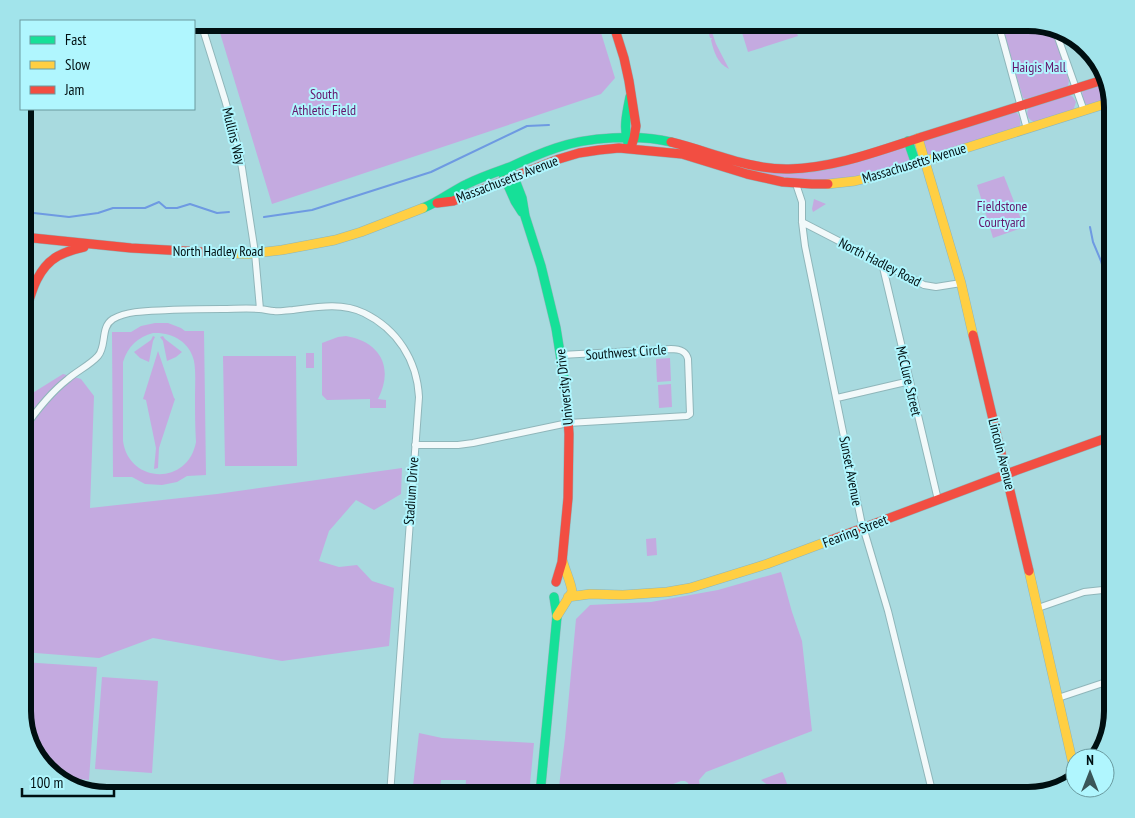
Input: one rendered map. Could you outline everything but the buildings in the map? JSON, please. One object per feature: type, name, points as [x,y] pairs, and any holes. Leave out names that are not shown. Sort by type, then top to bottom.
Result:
[{"type":"main road","points":[[617,31],[630,81],[635,113],[636,138],[630,149]]},
{"type":"main road","name":"Massachusetts Avenue","points":[[436,203],[459,188],[506,168],[566,145],[599,139],[625,137],[674,142],[767,168],[789,169],[828,166],[1099,81]]},
{"type":"main road","points":[[630,149],[625,137],[631,94]]},
{"type":"main road","name":"Massachusetts Avenue","points":[[436,203],[458,199],[542,164],[577,154],[608,149],[680,153],[767,179],[796,184],[840,183],[884,174],[1104,105]]},
{"type":"main road","name":"Lincoln Avenue","points":[[918,138],[920,163]]},
{"type":"main road","name":"Lincoln Avenue","points":[[908,141],[920,163],[952,250],[961,283],[1069,748]]},
{"type":"main road","name":"University Drive","points":[[506,168],[515,201],[525,216],[542,266],[561,356],[568,423],[568,498],[562,562],[556,582],[551,589],[557,616],[541,787]]},
{"type":"main road","name":"North Hadley Road","points":[[31,240],[208,253],[255,253],[282,250],[341,238],[436,203]]},
{"type":"main road","points":[[31,298],[38,278],[54,257],[95,245]]},
{"type":"main road","name":"Fearing Street","points":[[568,598],[590,594],[657,593],[690,588],[767,564],[1104,439]]},
{"type":"main road","name":"University Drive","points":[[557,616],[572,592],[562,562]]},
{"type":"main road","points":[[556,582],[562,580],[570,584]]},
{"type":"main road","name":"Fearing Street","points":[[570,584],[590,594]]},
{"type":"main road","points":[[554,597],[559,600],[568,598]]},
{"type":"street","name":"Mullins Way","points":[[204,31],[238,147],[255,253]]},
{"type":"street","points":[[1001,31],[1027,129]]},
{"type":"street","points":[[1058,37],[1084,111]]},
{"type":"street","name":"Sunset Avenue","points":[[796,184],[802,202],[805,246],[863,528],[888,611],[931,787]]},
{"type":"street","name":"Sunset Avenue","points":[[802,202],[810,184]]},
{"type":"street","name":"North Hadley Road","points":[[802,222],[919,282],[930,286],[944,287],[961,283]]},
{"type":"street","points":[[255,253],[260,309]]},
{"type":"street","name":"McClure Street","points":[[882,263],[938,500]]},
{"type":"street","name":"Stadium Drive","points":[[31,419],[58,388],[78,370],[96,358],[100,352],[107,325],[112,320],[125,314],[198,309],[260,309],[275,311],[318,307],[344,307],[363,312],[388,328],[409,354],[416,376],[418,396],[391,787]]},
{"type":"street","name":"Southwest Circle","points":[[561,356],[678,349],[687,354],[688,359],[691,410],[689,415],[568,423]]},
{"type":"street","points":[[837,398],[910,381]]},
{"type":"street","points":[[415,445],[473,443],[568,423]]},
{"type":"street","points":[[1038,608],[1084,592],[1104,589]]},
{"type":"street","points":[[1058,698],[1104,683]]},
{"type":"green space","name":"South Athletic Field","points":[[219,31],[600,31],[615,78],[601,94],[272,204]]},
{"type":"green space","points":[[708,31],[712,31],[729,69],[717,57],[713,49],[712,38],[710,38]]},
{"type":"green space","points":[[741,31],[796,31],[798,36],[748,52]]},
{"type":"green space","name":"Haigis Mall","points":[[1003,31],[1028,31],[1055,36],[1069,81],[1068,86],[1026,99],[1023,98]]},
{"type":"green space","points":[[1100,84],[1103,101],[1087,105],[1084,102],[1083,90]]},
{"type":"green space","points":[[1070,95],[1076,102],[1073,110],[1035,122],[1028,116],[1029,108]]},
{"type":"green space","points":[[1014,112],[1020,117],[1020,126],[930,155],[926,153],[924,141]]},
{"type":"green space","points":[[903,147],[907,149],[910,157],[909,161],[871,174],[836,180],[794,180],[753,171],[793,173],[825,170]]},
{"type":"green space","name":"Fieldstone Courtyard","points":[[1004,176],[1024,227],[993,238],[977,185]]},
{"type":"green space","points":[[814,199],[826,204],[813,212],[812,209]]},
{"type":"green space","points":[[168,323],[185,331],[204,331],[206,475],[187,476],[177,482],[162,485],[145,484],[132,477],[113,477],[112,332],[131,332],[141,326]],"holes":[[[153,333],[173,336],[189,348],[192,354],[195,370],[196,442],[191,456],[182,466],[171,472],[159,474],[147,472],[136,465],[128,455],[123,441],[123,362],[128,351],[138,340]]]},
{"type":"green space","points":[[153,336],[155,337],[149,362],[140,358],[134,352],[151,340]]},
{"type":"green space","points":[[163,336],[182,352],[167,361],[163,341],[160,337]]},
{"type":"green space","points":[[346,336],[368,344],[376,350],[381,358],[385,377],[378,399],[386,400],[386,408],[370,408],[370,399],[327,400],[322,395],[322,343]]},
{"type":"green space","points":[[158,351],[175,399],[159,448],[158,468],[154,469],[156,448],[146,400],[143,399]]},
{"type":"green space","points":[[306,353],[314,353],[314,368],[306,368]]},
{"type":"green space","points":[[223,356],[296,356],[297,466],[225,466]]},
{"type":"green space","points":[[670,358],[671,381],[657,382],[656,359]]},
{"type":"green space","points":[[63,374],[81,379],[94,396],[90,508],[217,494],[402,468],[401,494],[374,510],[356,500],[329,531],[319,561],[339,567],[357,565],[372,581],[394,588],[389,646],[282,661],[153,638],[99,658],[31,653],[31,394]]},
{"type":"green space","points":[[671,384],[672,407],[659,408],[658,385]]},
{"type":"green space","points":[[656,538],[657,555],[647,556],[646,539]]},
{"type":"green space","points":[[781,572],[802,641],[812,731],[706,772],[699,780],[700,787],[689,787],[688,783],[681,781],[666,787],[559,787],[576,619],[590,605],[651,602],[718,590]]},
{"type":"green space","points":[[31,663],[97,667],[89,780],[72,779],[50,761],[41,749],[31,716]]},
{"type":"green space","points":[[102,677],[158,681],[152,773],[95,769]]},
{"type":"green space","points":[[419,733],[442,738],[534,743],[530,787],[466,787],[466,780],[441,780],[440,787],[413,787]]},
{"type":"green space","points":[[782,772],[788,787],[770,787],[761,780]]},
{"type":"green space","points":[[172,784],[216,787],[163,787]]},
{"type":"waterway","points":[[264,217],[312,210],[431,172],[527,126],[549,125]]},
{"type":"waterway","points":[[31,213],[69,217],[98,213],[113,208],[145,208],[159,202],[166,208],[177,208],[190,204],[217,213],[229,212]]},
{"type":"waterway","points":[[1090,227],[1093,242],[1104,271]]},
{"type":"traffic: fast","points":[[628,143],[626,126],[630,97]]},
{"type":"traffic: fast","points":[[423,208],[478,179],[569,144],[598,139],[629,137],[671,142]]},
{"type":"traffic: fast","points":[[908,141],[916,164]]},
{"type":"traffic: fast","points":[[510,167],[522,198],[525,216],[541,266],[556,328],[567,404]]},
{"type":"traffic: fast","points":[[503,174],[522,212]]},
{"type":"traffic: fast","points":[[541,787],[557,616],[554,597]]},
{"type":"traffic: slow","points":[[828,184],[855,181],[884,174],[1104,104]]},
{"type":"traffic: slow","points":[[918,138],[961,283],[973,335]]},
{"type":"traffic: slow","points":[[221,253],[248,254],[335,240],[423,208]]},
{"type":"traffic: slow","points":[[568,597],[590,594],[623,595],[667,592],[690,588],[767,564],[831,540]]},
{"type":"traffic: slow","points":[[557,616],[572,592],[563,562]]},
{"type":"traffic: slow","points":[[1029,571],[1069,748]]},
{"type":"traffic: jam","points":[[616,31],[629,81],[636,126],[632,144]]},
{"type":"traffic: jam","points":[[671,142],[759,166],[789,169],[806,168],[841,162],[875,152],[1099,81]]},
{"type":"traffic: jam","points":[[437,203],[453,201],[559,159],[579,153],[619,148],[682,154],[747,174],[783,182],[828,184]]},
{"type":"traffic: jam","points":[[31,238],[131,248],[221,253]]},
{"type":"traffic: jam","points":[[31,294],[39,276],[50,262],[58,256],[84,247]]},
{"type":"traffic: jam","points":[[973,335],[1029,571]]},
{"type":"traffic: jam","points":[[556,582],[562,562],[568,498],[569,434],[567,404]]},
{"type":"traffic: jam","points":[[831,540],[1104,439]]}]
